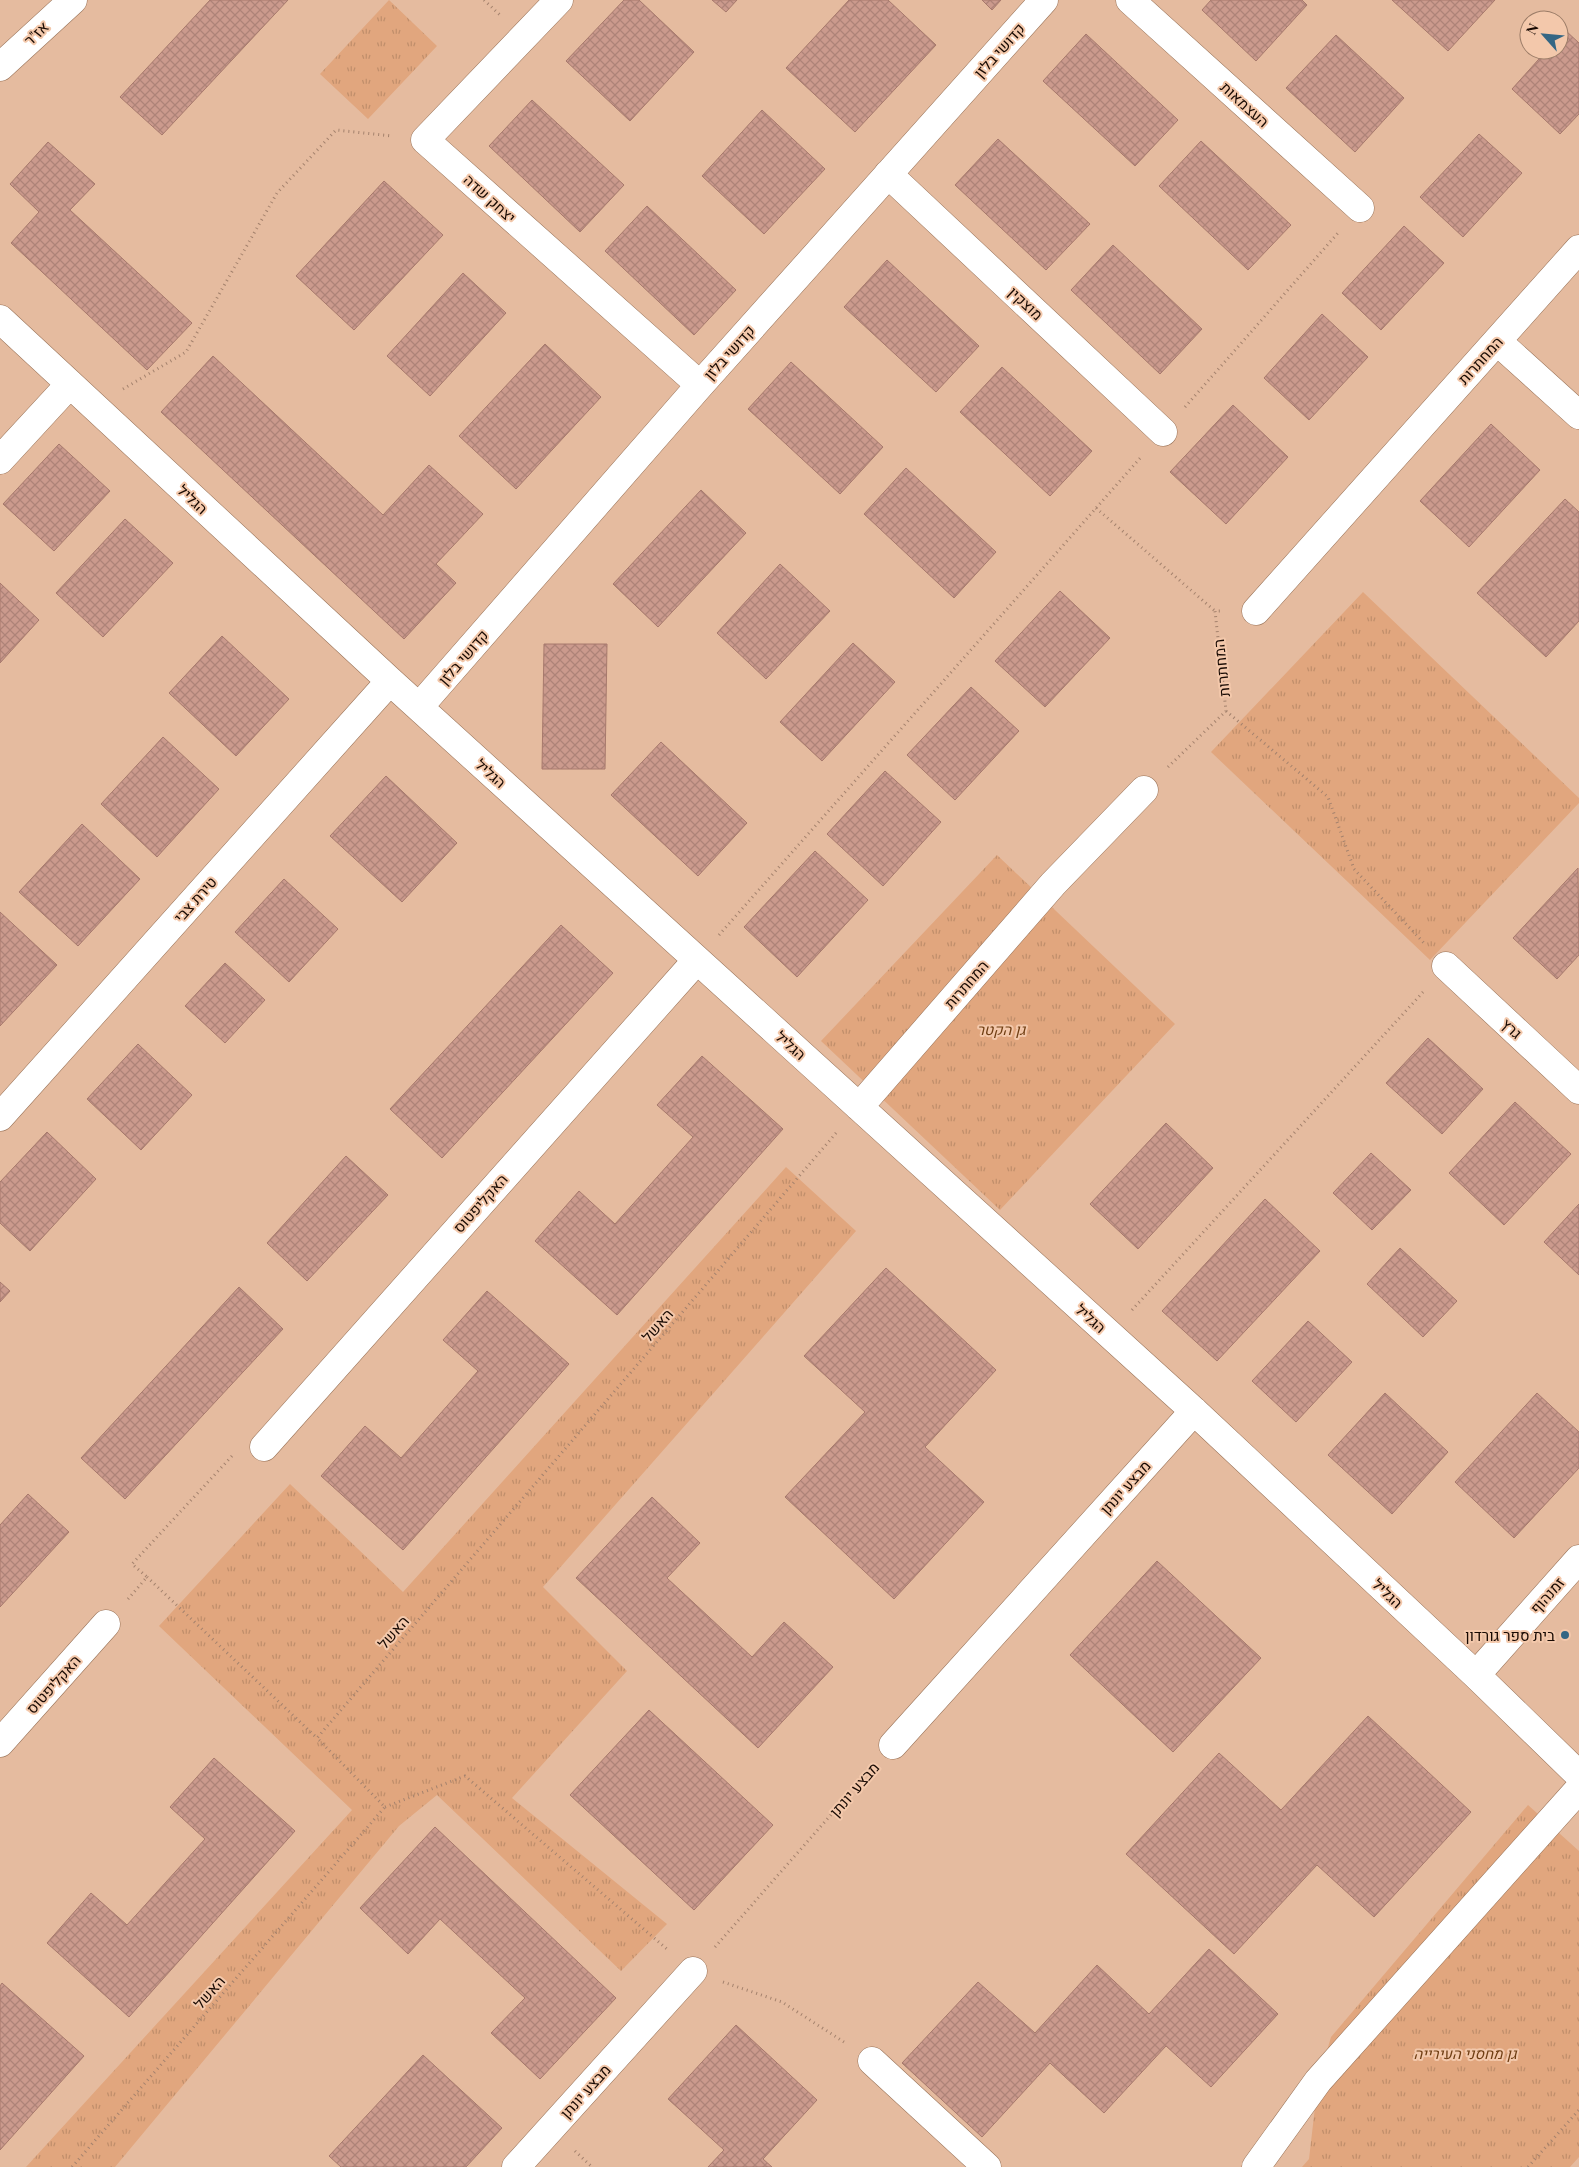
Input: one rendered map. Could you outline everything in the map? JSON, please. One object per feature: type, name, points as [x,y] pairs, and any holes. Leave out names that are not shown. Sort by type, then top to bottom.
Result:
[{"type":"street","name":"אז\"ר","points":[[0,67],[73,0]]},
{"type":"street","points":[[425,140],[559,0]]},
{"type":"street","name":"קדושי בלזן","points":[[418,707],[700,385],[1044,0]]},
{"type":"street","name":"העצמאות","points":[[1130,0],[1360,208]]},
{"type":"street","name":"יצחק שדה","points":[[425,140],[700,385]]},
{"type":"street","name":"מוצקין","points":[[888,174],[1163,432]]},
{"type":"street","name":"המחתרות","points":[[1256,611],[1579,250]]},
{"type":"street","name":"הגליל","points":[[0,319],[418,707],[1194,1411],[1476,1675],[1579,1775]]},
{"type":"street","points":[[1497,341],[1579,415]]},
{"type":"street","points":[[0,460],[70,384]]},
{"type":"street","name":"טירת צבי","points":[[0,1117],[390,681]]},
{"type":"street","name":"המחתרות","points":[[859,1107],[1053,884],[1144,790]]},
{"type":"street","name":"האקליפטוס","points":[[264,1447],[697,960]]},
{"type":"street","name":"גרץ","points":[[1446,966],[1579,1090]]},
{"type":"street","name":"מבצע יונתן","points":[[893,1745],[1194,1411]]},
{"type":"street","name":"זמנהוף","points":[[1476,1675],[1579,1559]]},
{"type":"street","name":"האקליפטוס","points":[[0,1743],[106,1624]]},
{"type":"street","points":[[1256,2167],[1318,2081],[1579,1789]]},
{"type":"street","name":"מבצע יונתן","points":[[516,2167],[693,1971]]},
{"type":"street","points":[[872,2061],[987,2167]]},
{"type":"path","points":[[93,406],[186,352],[277,193],[336,130],[425,140]]},
{"type":"path","points":[[697,960],[1360,208]]},
{"type":"path","points":[[1096,508],[1215,611],[1256,611]]},
{"type":"path","name":"המחתרות","points":[[1144,790],[1226,711],[1215,611]]},
{"type":"path","points":[[1110,1335],[1446,966],[1354,869],[1328,797],[1226,711]]},
{"type":"path","name":"האשל","points":[[317,1738],[859,1107]]},
{"type":"path","points":[[264,1447],[252,1435],[132,1564],[317,1738],[385,1807],[466,1776],[693,1971],[782,2002],[872,2061]]},
{"type":"path","points":[[106,1624],[148,1577]]},
{"type":"path","name":"מבצע יונתן","points":[[693,1971],[893,1745]]},
{"type":"path","name":"האשל","points":[[72,2167],[385,1807]]},
{"type":"path","points":[[1528,2167],[1579,2110]]},
{"type":"green space","points":[[389,0],[437,46],[368,119],[320,74]]},
{"type":"green space","points":[[1363,592],[1579,798],[1579,803],[1430,960],[1211,752]]},
{"type":"green space","name":"גן הקטר","points":[[997,855],[1175,1024],[1000,1210],[821,1041]]},
{"type":"green space","points":[[786,1167],[856,1231],[543,1587],[627,1671],[512,1798],[667,1924],[621,1971],[437,1795],[399,1826],[115,2167],[26,2167],[352,1810],[159,1626],[290,1484],[403,1592]]},
{"type":"green space","name":"גן מחסני העירייה","points":[[1528,1805],[1579,1851],[1579,2157],[1570,2167],[1302,2167],[1309,2159],[1318,2081],[1331,2037]]},
{"type":"building","points":[[210,0],[288,0],[162,135],[120,97]]},
{"type":"building","points":[[624,0],[639,0],[694,52],[630,121],[566,61]]},
{"type":"building","points":[[712,0],[737,0],[726,12]]},
{"type":"building","points":[[849,0],[888,0],[936,45],[855,132],[786,68]]},
{"type":"building","points":[[982,0],[1001,0],[992,10]]},
{"type":"building","points":[[1211,0],[1302,0],[1307,5],[1256,61],[1202,10]]},
{"type":"building","points":[[1392,0],[1495,0],[1448,51]]},
{"type":"building","points":[[1086,34],[1178,120],[1135,166],[1043,81]]},
{"type":"building","points":[[1569,34],[1579,43],[1579,114],[1560,134],[1512,89],[1538,60],[1569,60]]},
{"type":"building","points":[[1336,35],[1404,98],[1355,152],[1286,88]]},
{"type":"building","points":[[532,100],[624,185],[580,232],[489,146]]},
{"type":"building","points":[[762,110],[825,169],[764,234],[702,176]]},
{"type":"building","points":[[1479,134],[1522,173],[1463,237],[1420,197]]},
{"type":"building","points":[[998,139],[1090,224],[1046,270],[955,185]]},
{"type":"building","points":[[1201,141],[1291,225],[1248,270],[1159,186]]},
{"type":"building","points":[[48,142],[95,184],[70,210],[192,323],[147,370],[11,243],[39,212],[10,184]]},
{"type":"building","points":[[384,181],[443,235],[354,330],[296,276]]},
{"type":"building","points":[[647,206],[736,290],[694,335],[605,251]]},
{"type":"building","points":[[1404,226],[1444,263],[1381,330],[1342,293]]},
{"type":"building","points":[[1113,245],[1202,329],[1160,374],[1071,290]]},
{"type":"building","points":[[887,260],[979,346],[936,392],[844,307]]},
{"type":"building","points":[[463,273],[506,313],[430,396],[387,356]]},
{"type":"building","points":[[1322,314],[1368,357],[1309,420],[1264,378]]},
{"type":"building","points":[[545,344],[601,397],[516,489],[459,436]]},
{"type":"building","points":[[213,356],[383,515],[429,465],[483,514],[436,564],[456,583],[404,639],[161,412]]},
{"type":"building","points":[[791,362],[883,447],[840,494],[748,409]]},
{"type":"building","points":[[1002,367],[1092,451],[1050,496],[960,412]]},
{"type":"building","points":[[1233,405],[1288,457],[1226,524],[1170,472]]},
{"type":"building","points":[[1491,424],[1540,470],[1469,547],[1420,501]]},
{"type":"building","points":[[59,444],[110,491],[54,551],[3,504]]},
{"type":"building","points":[[906,468],[996,552],[954,598],[864,514]]},
{"type":"building","points":[[701,490],[746,533],[658,627],[613,584]]},
{"type":"building","points":[[1565,499],[1579,512],[1579,621],[1546,657],[1477,593]]},
{"type":"building","points":[[125,519],[173,563],[103,637],[56,593]]},
{"type":"building","points":[[780,564],[830,611],[766,679],[717,633]]},
{"type":"building","points":[[0,583],[39,620],[0,663]]},
{"type":"building","points":[[1060,591],[1110,638],[1045,707],[995,661]]},
{"type":"building","points":[[222,636],[289,699],[236,756],[169,693]]},
{"type":"building","points":[[853,643],[895,682],[822,761],[780,722]]},
{"type":"building","points":[[544,644],[607,644],[605,769],[542,769]]},
{"type":"building","points":[[971,687],[1019,731],[955,800],[907,755]]},
{"type":"building","points":[[163,737],[219,789],[157,857],[101,804]]},
{"type":"building","points":[[661,742],[747,823],[698,876],[611,795]]},
{"type":"building","points":[[885,771],[941,822],[883,886],[827,834]]},
{"type":"building","points":[[386,776],[457,843],[402,902],[330,836]]},
{"type":"building","points":[[82,824],[140,879],[78,946],[19,892]]},
{"type":"building","points":[[815,851],[868,900],[797,977],[744,927]]},
{"type":"building","points":[[1578,868],[1579,955],[1557,979],[1513,938]]},
{"type":"building","points":[[284,879],[338,929],[289,982],[235,932]]},
{"type":"building","points":[[0,912],[57,965],[0,1026]]},
{"type":"building","points":[[561,925],[613,973],[442,1158],[390,1109]]},
{"type":"building","points":[[225,963],[265,1000],[225,1043],[185,1006]]},
{"type":"building","points":[[1428,1038],[1483,1089],[1442,1134],[1386,1083]]},
{"type":"building","points":[[138,1044],[192,1095],[141,1150],[87,1099]]},
{"type":"building","points":[[702,1056],[783,1129],[617,1315],[535,1241],[579,1191],[615,1224],[693,1137],[657,1105]]},
{"type":"building","points":[[1515,1102],[1571,1154],[1504,1225],[1449,1173]]},
{"type":"building","points":[[1166,1123],[1213,1168],[1138,1249],[1090,1204]]},
{"type":"building","points":[[47,1132],[96,1179],[30,1251],[0,1223],[0,1182]]},
{"type":"building","points":[[1371,1153],[1411,1190],[1372,1230],[1333,1193]]},
{"type":"building","points":[[346,1156],[388,1195],[307,1281],[267,1243]]},
{"type":"building","points":[[1265,1199],[1320,1251],[1217,1361],[1162,1311]]},
{"type":"building","points":[[1579,1204],[1579,1275],[1544,1242]]},
{"type":"building","points":[[1400,1248],[1457,1301],[1423,1337],[1367,1284]]},
{"type":"building","points":[[886,1268],[996,1370],[925,1447],[984,1502],[894,1599],[785,1497],[865,1412],[804,1356]]},
{"type":"building","points":[[0,1282],[10,1291],[0,1302]]},
{"type":"building","points":[[239,1287],[283,1329],[125,1499],[81,1458]]},
{"type":"building","points":[[487,1291],[569,1364],[403,1550],[321,1476],[365,1426],[401,1458],[478,1371],[443,1340]]},
{"type":"building","points":[[1308,1321],[1352,1362],[1296,1422],[1252,1381]]},
{"type":"building","points":[[1385,1393],[1448,1452],[1392,1514],[1328,1455]]},
{"type":"building","points":[[1537,1393],[1579,1432],[1579,1468],[1514,1538],[1455,1482]]},
{"type":"building","points":[[28,1494],[69,1532],[0,1607],[0,1525]]},
{"type":"building","points":[[652,1497],[700,1543],[667,1578],[752,1657],[784,1622],[833,1667],[758,1748],[576,1578]]},
{"type":"building","points":[[1157,1561],[1261,1658],[1173,1752],[1070,1655]]},
{"type":"building","points":[[649,1710],[773,1825],[694,1910],[570,1795]]},
{"type":"building","points":[[1368,1716],[1471,1812],[1374,1917],[1317,1865],[1234,1954],[1126,1854],[1219,1753],[1281,1810]]},
{"type":"building","points":[[214,1758],[295,1831],[129,2017],[47,1943],[91,1893],[127,1925],[205,1839],[170,1807]]},
{"type":"building","points":[[435,1827],[616,1998],[540,2079],[491,2033],[525,1998],[440,1919],[408,1954],[360,1908]]},
{"type":"building","points":[[1209,1949],[1278,2014],[1211,2087],[1166,2046],[1104,2113],[1050,2063],[982,2137],[902,2063],[978,1982],[1035,2033],[1097,1965],[1149,2014]]},
{"type":"building","points":[[2,1983],[84,2056],[0,2150],[0,1986]]},
{"type":"building","points":[[736,2025],[817,2100],[763,2159],[772,2167],[708,2167],[724,2150],[668,2099]]},
{"type":"building","points":[[423,2055],[502,2128],[466,2167],[341,2167],[329,2156]]},
{"type":"place","name":"בית ספר גורדון","points":[[1565,1635]]}]
